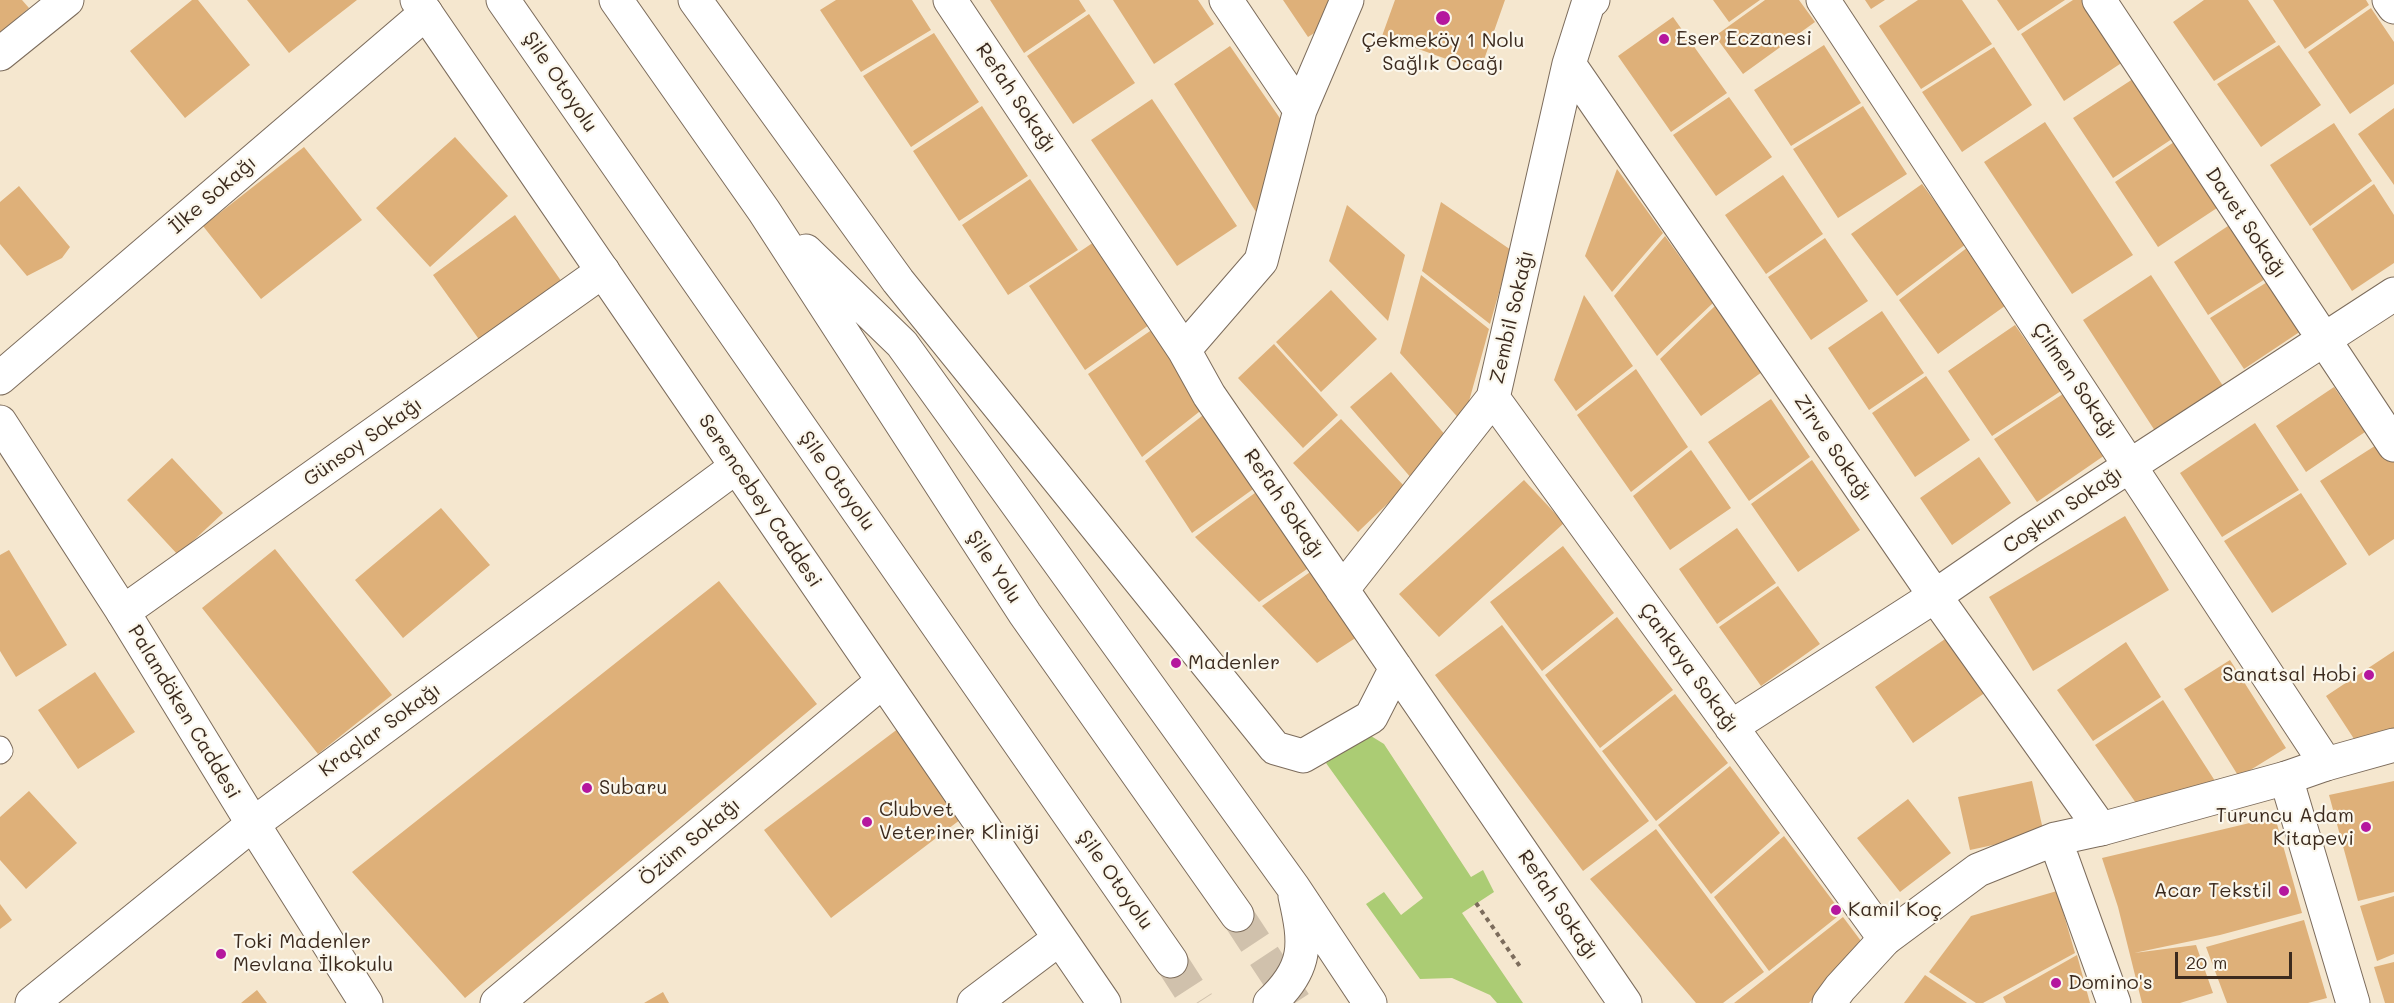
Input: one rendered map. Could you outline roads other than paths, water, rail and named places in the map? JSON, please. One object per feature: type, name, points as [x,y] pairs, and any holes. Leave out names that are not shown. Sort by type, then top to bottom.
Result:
[{"type":"main road","points":[[0,54],[67,0]]},
{"type":"main road","name":"Şile Otoyolu","points":[[503,0],[1171,962]]},
{"type":"main road","points":[[616,0],[764,210],[902,344],[1293,887],[1370,1003]]},
{"type":"main road","points":[[695,0],[898,281],[1275,748],[1303,756],[1371,717],[1396,668]]},
{"type":"main road","name":"Refah Sokağı","points":[[950,0],[1184,350],[1209,394],[1625,1003]]},
{"type":"main road","points":[[1226,0],[1300,110]]},
{"type":"main road","points":[[1184,350],[1261,261],[1300,110],[1347,0]]},
{"type":"main road","name":"Zembil Sokağı","points":[[1342,590],[1493,398],[1569,64],[1588,4],[1593,0]]},
{"type":"main road","name":"Çilmen Sokağı","points":[[1823,0],[2326,764]]},
{"type":"main road","name":"Davet Sokağı","points":[[2099,0],[2394,445]]},
{"type":"main road","points":[[2389,0],[2394,7]]},
{"type":"main road","name":"Serencebey Caddesi","points":[[421,6],[1104,1003]]},
{"type":"main road","name":"İlke Sokağı","points":[[0,378],[421,6]]},
{"type":"main road","name":"Zirve Sokağı","points":[[1569,64],[1935,596],[2102,829]]},
{"type":"main road","name":"Şile Yolu","points":[[764,210],[1025,614],[1237,915]]},
{"type":"main road","name":"Günsoy Sokağı","points":[[123,612],[603,271]]},
{"type":"main road","name":"Coşkun Sokağı","points":[[1731,727],[1935,596],[2394,294]]},
{"type":"main road","name":"Çankaya Sokağı","points":[[1493,398],[1885,939]]},
{"type":"main road","name":"Palandöken Caddesi","points":[[0,422],[123,612],[366,1003]]},
{"type":"main road","name":"Kraçlar Sokağı","points":[[32,1003],[253,824],[736,467]]},
{"type":"main road","name":"Özüm Sokağı","points":[[497,1003],[883,681]]},
{"type":"main road","points":[[1829,1003],[1885,939],[1978,870],[2055,839],[2102,829],[2286,778],[2394,745]]},
{"type":"main road","points":[[2286,778],[2353,1003]]},
{"type":"main road","points":[[2055,839],[2114,1003]]},
{"type":"main road","points":[[1270,1003],[1288,986],[1302,956],[1300,917],[1293,887]]},
{"type":"main road","points":[[974,1003],[1059,939]]},
{"type":"lane","points":[[0,747],[2,751],[0,753]]},
{"type":"tunnel","points":[[1237,915],[1295,1003]]},
{"type":"tunnel","points":[[1171,961],[1198,1003]]},
{"type":"place","name":"Çekmeköy 1 Nolu Sağlık Ocağı","points":[[1443,18]]},
{"type":"place","name":"Eser Eczanesi","points":[[1664,39]]},
{"type":"place","name":"Madenler","points":[[1176,663]]},
{"type":"place","name":"Sanatsal Hobi","points":[[2369,675]]},
{"type":"place","name":"Subaru","points":[[587,788]]},
{"type":"place","name":"Clubvet Veteriner Kliniği","points":[[867,822]]},
{"type":"place","name":"Turuncu Adam Kitapevi","points":[[2366,827]]},
{"type":"place","name":"Acar Tekstil","points":[[2284,891]]},
{"type":"place","name":"Kamil Koç","points":[[1836,910]]},
{"type":"place","name":"Toki Madenler Mevlana İlkokulu","points":[[221,954]]},
{"type":"place","name":"Domino's","points":[[2056,983]]}]
